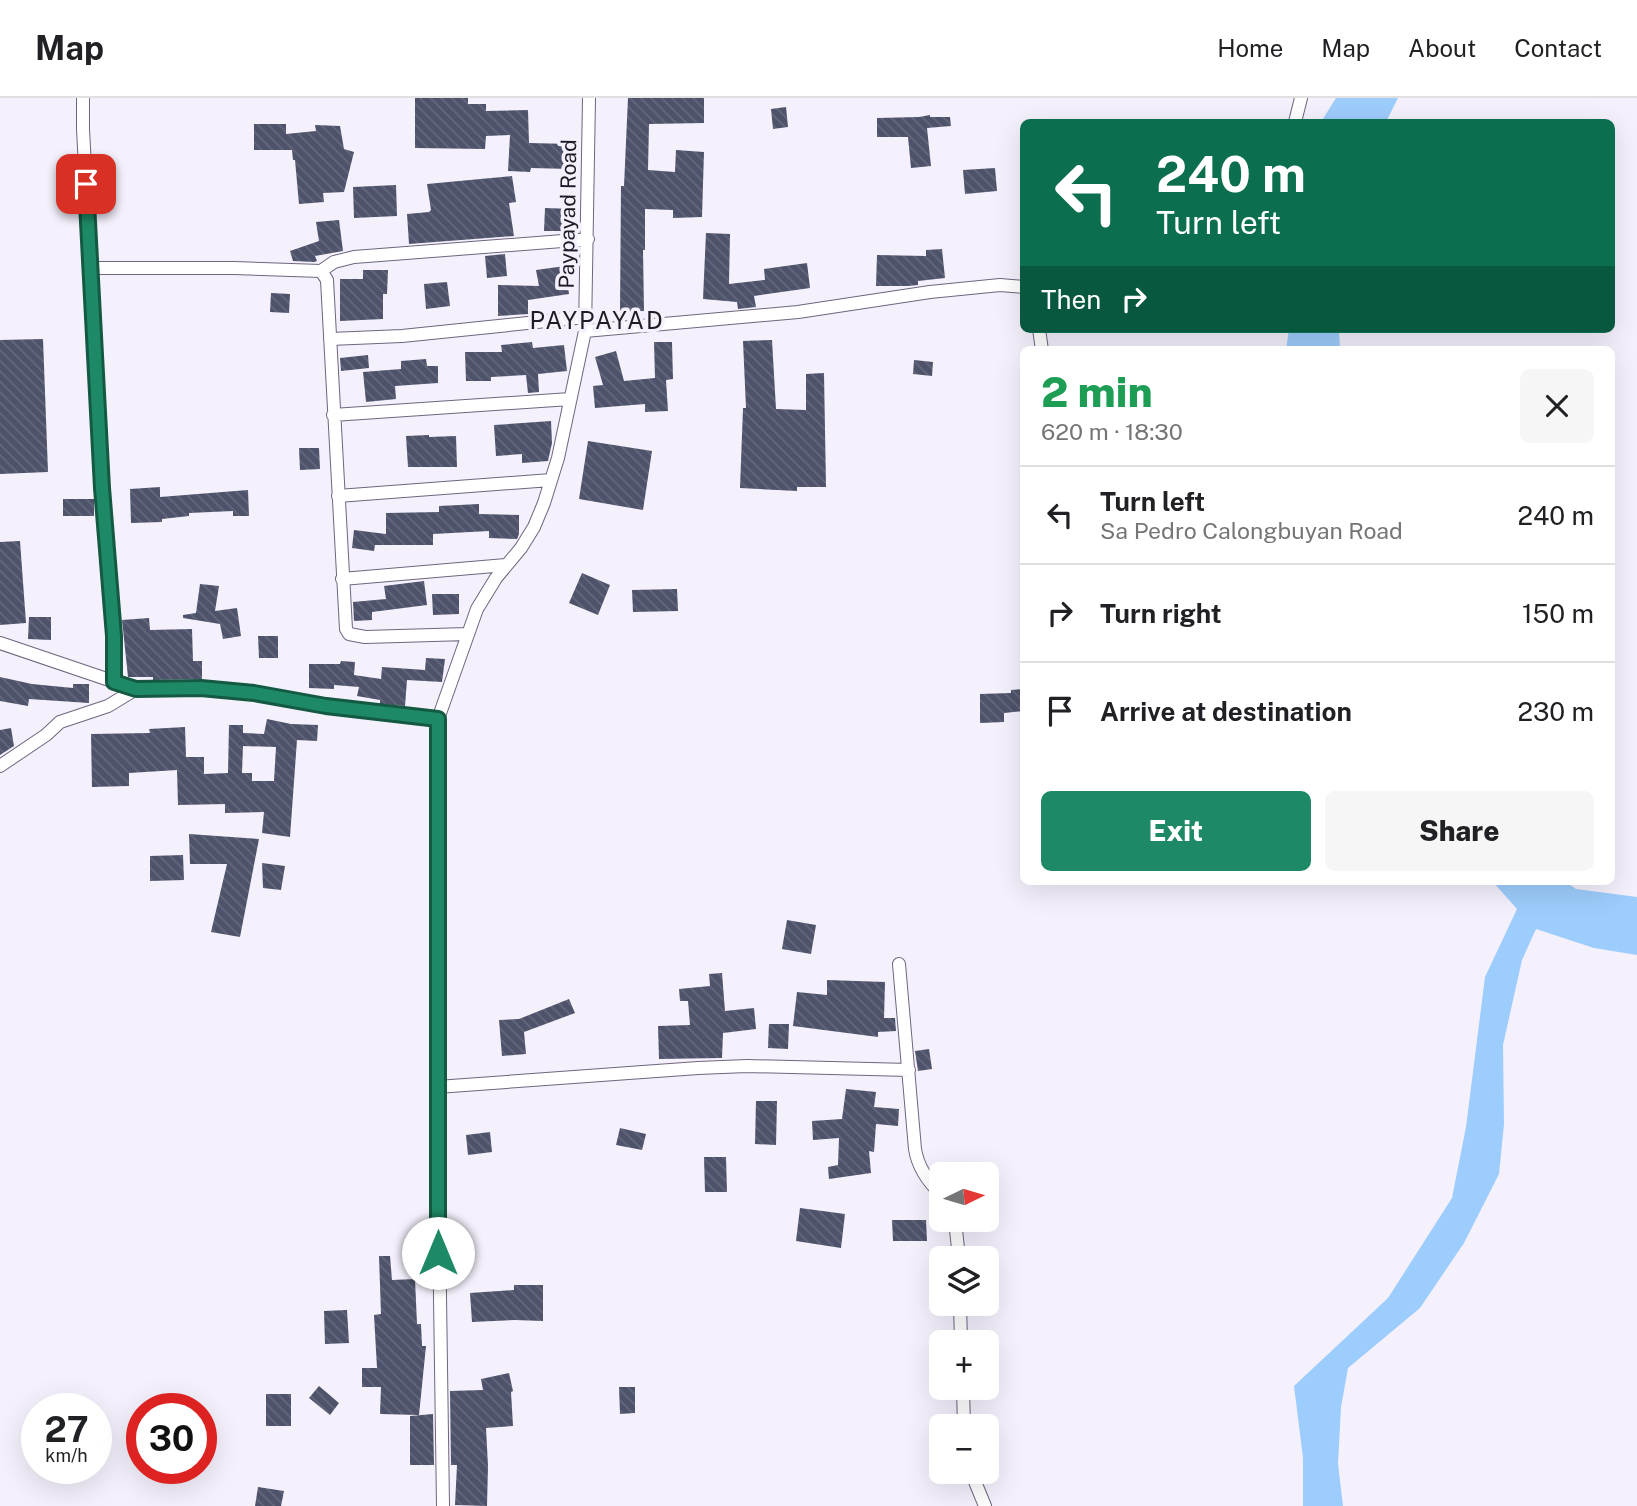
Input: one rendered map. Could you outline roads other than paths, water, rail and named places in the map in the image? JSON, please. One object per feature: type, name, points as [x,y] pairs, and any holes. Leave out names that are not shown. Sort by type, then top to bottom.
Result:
[{"type":"street","points":[[83,98],[102,488],[114,636],[114,682]]},
{"type":"street","name":"Paypayad Road","points":[[443,1506],[437,1087],[438,719],[477,609],[534,527],[551,481],[585,331],[589,98]]},
{"type":"street","points":[[1296,119],[1301,98]]},
{"type":"street","points":[[91,268],[321,271],[334,262],[354,257],[587,239]]},
{"type":"street","points":[[321,271],[327,280],[344,623],[349,634],[355,636],[467,634]]},
{"type":"street","points":[[585,331],[798,312],[918,293],[1000,285],[1020,287]]},
{"type":"street","points":[[330,339],[402,336],[586,317]]},
{"type":"street","points":[[333,415],[570,399]]},
{"type":"street","points":[[338,496],[551,481]]},
{"type":"street","points":[[342,579],[506,565]]},
{"type":"street","points":[[0,643],[136,689],[224,690],[326,706],[438,719]]},
{"type":"street","points":[[0,766],[46,735],[60,722],[108,706],[136,689]]},
{"type":"street","points":[[899,964],[911,1122],[917,1160],[929,1180]]},
{"type":"street","points":[[437,1087],[698,1068],[780,1066],[909,1070]]},
{"type":"street","points":[[976,1484],[985,1506]]},
{"type":"water","points":[[1336,98],[1398,98],[1388,119],[1323,119]]},
{"type":"water","points":[[1288,333],[1339,333],[1340,346],[1287,346]]},
{"type":"water","points":[[1496,885],[1570,885],[1576,889],[1637,897],[1637,955],[1594,948],[1536,929],[1522,960],[1503,1045],[1504,1124],[1499,1174],[1464,1243],[1420,1308],[1348,1368],[1341,1407],[1338,1464],[1343,1506],[1303,1506],[1303,1458],[1294,1386],[1388,1298],[1452,1198],[1466,1127],[1485,977],[1517,909]]},
{"type":"district","name":"PAYPAYAD","points":[[597,321]]}]
